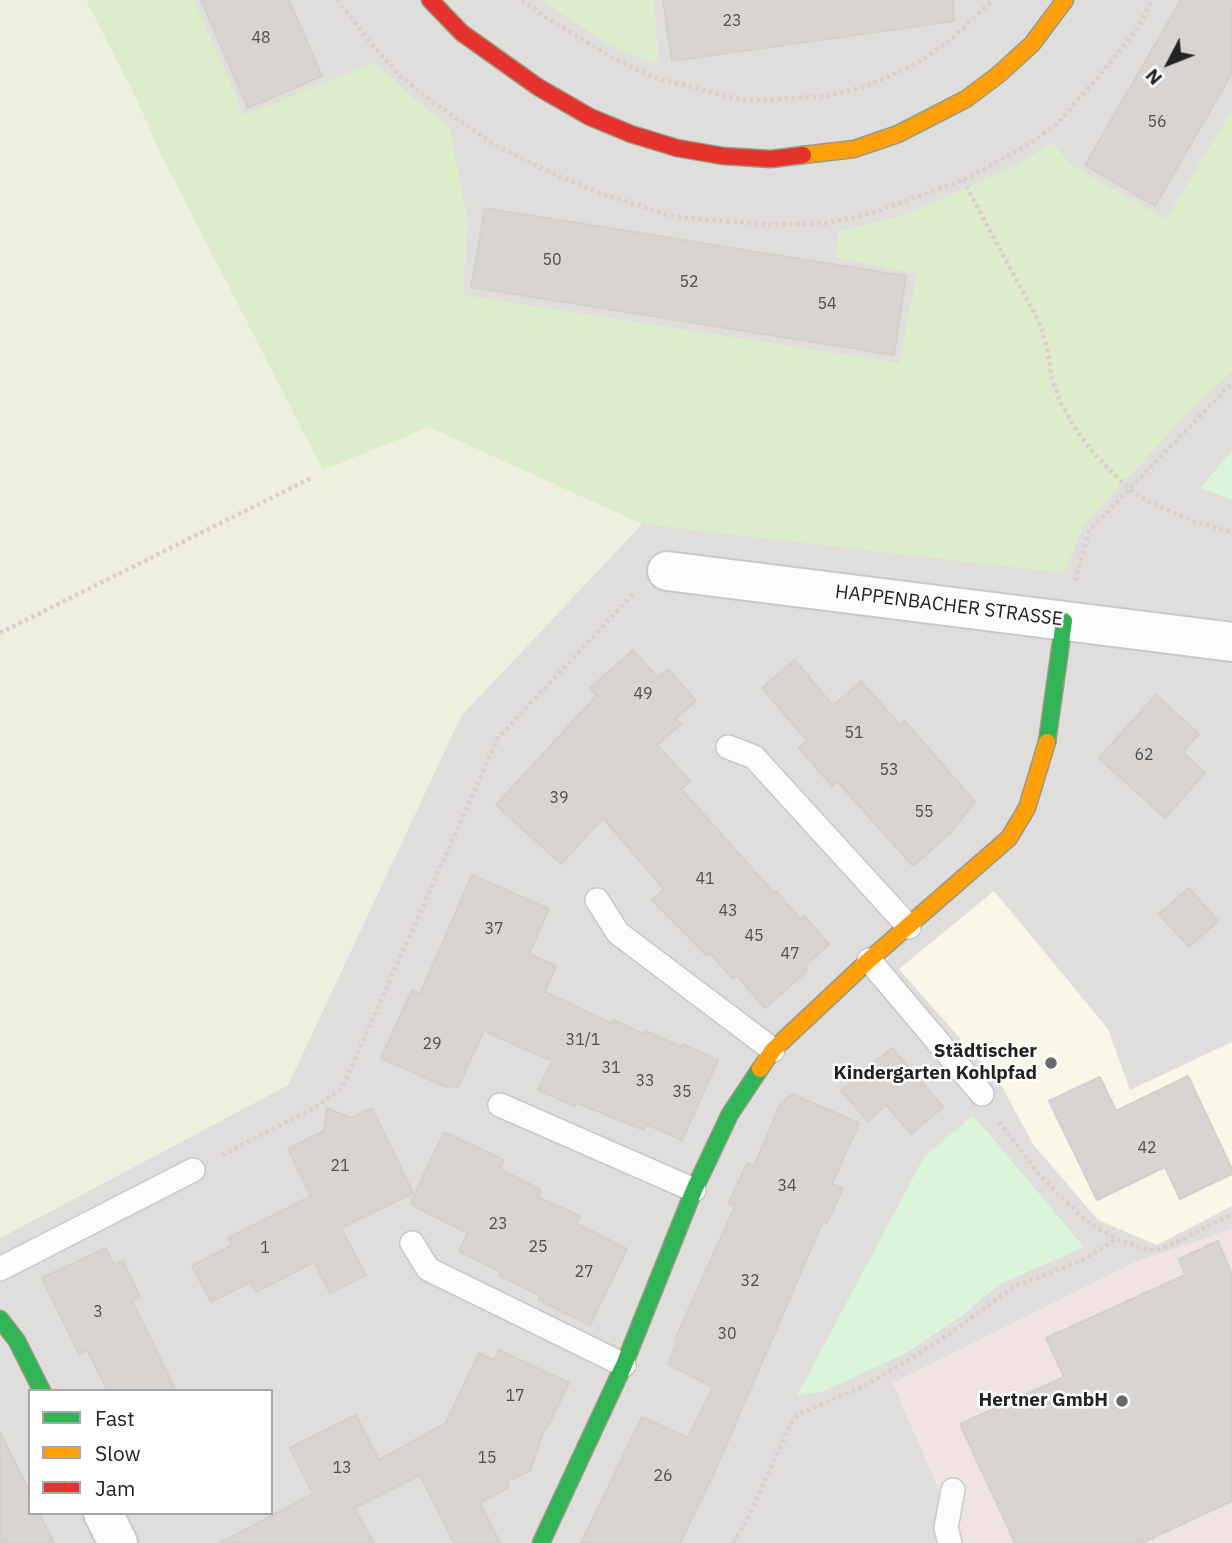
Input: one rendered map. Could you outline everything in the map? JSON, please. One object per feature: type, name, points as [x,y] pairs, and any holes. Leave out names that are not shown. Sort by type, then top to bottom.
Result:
[{"type":"street","points":[[430,0],[462,33],[498,60],[538,88],[590,117],[631,134],[677,148],[723,156],[771,159],[854,149],[898,134],[931,118],[966,99],[998,75],[1032,44],[1065,0]]},
{"type":"street","name":"HAPPENBACHER STRASSE","points":[[667,571],[1232,642]]},
{"type":"street","points":[[541,1543],[624,1365],[694,1190],[730,1114],[773,1050],[869,960],[1009,838],[1027,808],[1046,751],[1064,621]]},
{"type":"street","points":[[0,1320],[17,1341],[41,1389]]},
{"type":"street","points":[[104,1515],[118,1543]]},
{"type":"lane","points":[[729,747],[754,757],[909,927]]},
{"type":"lane","points":[[597,900],[618,933],[773,1050]]},
{"type":"lane","points":[[869,960],[982,1094]]},
{"type":"lane","points":[[500,1105],[694,1190]]},
{"type":"lane","points":[[0,1269],[193,1170]]},
{"type":"lane","points":[[412,1243],[428,1269],[624,1365]]},
{"type":"lane","points":[[950,1543],[946,1528],[953,1490]]},
{"type":"path","points":[[522,0],[613,58],[652,77],[747,102],[827,96],[867,86],[912,66],[948,42],[993,0]]},
{"type":"path","points":[[963,180],[1040,324],[1052,379],[1074,428],[1094,454],[1128,488],[1172,513],[1232,532]]},
{"type":"path","points":[[1064,621],[1089,531],[1232,383]]},
{"type":"path","points":[[0,633],[313,477]]},
{"type":"path","points":[[193,1170],[314,1108],[339,1090],[498,738],[629,597],[667,571]]},
{"type":"path","points":[[982,1094],[1001,1125],[1038,1173],[1090,1224],[1117,1239],[1147,1250],[1156,1250],[1232,1214]]},
{"type":"path","points":[[733,1543],[747,1520],[792,1422],[799,1414],[866,1385],[907,1361],[1015,1286],[1081,1261],[1117,1239]]},
{"type":"shaded area","points":[[86,0],[1232,0],[1232,1229],[1133,1263],[893,1383],[962,1543],[0,1543],[0,1238],[288,1085],[461,716],[642,524]]},
{"type":"shaded area","points":[[356,0],[403,0],[438,35],[411,62],[393,47]]},
{"type":"shaded area","points":[[1105,0],[1138,0],[1098,60],[1049,108],[1017,134],[981,157],[966,130],[1002,107],[1052,62]]},
{"type":"shaded area","points":[[960,43],[976,66],[934,94],[878,118],[842,128],[803,133],[727,134],[650,117],[662,87],[693,98],[760,108],[831,104],[857,98],[914,72]]},
{"type":"shaded area","points":[[500,93],[585,143],[681,176],[741,181],[815,182],[899,163],[911,190],[884,199],[822,212],[746,212],[671,202],[577,168],[532,147],[485,120]]},
{"type":"shaded area","points":[[1029,879],[1157,1033],[1232,999],[1232,1027],[1134,1070],[1112,1025],[1008,899]]},
{"type":"shaded area","name":"Städtischer Kindergarten Kohlpfad","points":[[994,891],[1108,1029],[1130,1090],[1232,1042],[1232,1206],[1157,1245],[1098,1220],[1033,1144],[1001,1085],[899,969]]},
{"type":"shaded area","name":"Hertner GmbH","points":[[1232,1229],[1232,1543],[962,1543],[893,1383],[1133,1263]]},
{"type":"green space","points":[[0,0],[86,0],[137,100],[158,149],[323,470],[429,426],[642,524],[461,716],[288,1085],[0,1238]]},
{"type":"green space","points":[[86,0],[194,0],[244,115],[375,62],[413,98],[449,126],[468,222],[463,295],[899,363],[917,274],[834,257],[840,231],[897,217],[923,207],[1014,166],[1052,143],[1073,166],[1166,219],[1232,110],[1232,372],[1198,402],[1084,525],[1064,573],[642,524],[429,427],[323,470],[158,149],[137,100]]},
{"type":"green space","points":[[541,0],[654,0],[658,59],[654,64],[609,45]]},
{"type":"green space","points":[[1232,451],[1232,500],[1200,488]]},
{"type":"green space","points":[[973,1115],[1084,1247],[1000,1284],[959,1318],[908,1352],[824,1391],[797,1396],[924,1157]]},
{"type":"building","points":[[201,0],[289,0],[322,76],[248,108]]},
{"type":"building","points":[[663,0],[953,0],[954,21],[672,61]]},
{"type":"building","points":[[1181,0],[1232,0],[1232,73],[1155,206],[1085,165]]},
{"type":"building","points":[[485,208],[906,276],[894,355],[471,287]]},
{"type":"building","points":[[633,650],[658,678],[668,669],[696,701],[675,719],[681,724],[657,745],[690,781],[681,789],[774,893],[776,891],[800,919],[804,916],[829,944],[807,964],[806,972],[765,1008],[737,976],[733,979],[710,953],[707,956],[652,900],[664,889],[603,818],[561,864],[496,805],[597,695],[590,688]]},
{"type":"building","points":[[795,660],[833,706],[861,681],[900,725],[905,721],[975,802],[950,833],[913,866],[837,781],[832,786],[799,748],[807,741],[762,688]]},
{"type":"building","points":[[1156,695],[1199,734],[1183,752],[1205,773],[1165,818],[1099,758]]},
{"type":"building","points":[[472,875],[549,909],[529,954],[556,966],[545,992],[613,1024],[613,1020],[644,1034],[646,1031],[718,1060],[682,1140],[646,1124],[644,1130],[538,1090],[552,1061],[484,1031],[458,1087],[444,1086],[381,1058],[412,990],[420,994]]},
{"type":"building","points":[[1189,888],[1218,921],[1189,947],[1159,914]]},
{"type":"building","points":[[892,1048],[943,1107],[911,1134],[886,1105],[868,1121],[841,1091]]},
{"type":"building","points":[[1188,1076],[1232,1174],[1180,1199],[1165,1167],[1097,1200],[1049,1101],[1100,1077],[1116,1111]]},
{"type":"building","points":[[792,1094],[859,1123],[832,1184],[843,1188],[827,1223],[823,1221],[715,1471],[680,1543],[581,1543],[642,1417],[688,1438],[713,1387],[668,1364],[678,1341],[675,1340],[735,1206],[729,1203],[747,1163],[754,1166],[781,1103]]},
{"type":"building","points":[[327,1108],[351,1118],[372,1108],[413,1193],[341,1228],[366,1275],[330,1293],[314,1262],[256,1292],[250,1282],[211,1302],[192,1266],[232,1245],[228,1238],[311,1196],[288,1149],[324,1131]]},
{"type":"building","points":[[444,1132],[504,1160],[500,1169],[541,1190],[538,1197],[580,1216],[576,1223],[627,1249],[590,1325],[538,1300],[540,1296],[459,1251],[468,1233],[410,1204]]},
{"type":"building","name":"Hertner GmbH","points":[[1218,1241],[1232,1274],[1232,1501],[1142,1543],[1015,1543],[960,1424],[1064,1377],[1046,1338],[1185,1275],[1179,1259]]},
{"type":"building","points":[[106,1248],[114,1265],[123,1261],[140,1297],[132,1301],[175,1389],[107,1389],[87,1350],[79,1354],[42,1278]]},
{"type":"building","points":[[499,1350],[569,1383],[547,1428],[545,1427],[530,1471],[507,1481],[509,1487],[480,1503],[500,1543],[454,1543],[420,1475],[354,1508],[374,1543],[220,1543],[313,1494],[290,1448],[356,1415],[379,1460],[446,1423],[479,1353],[494,1360]]},
{"type":"building","points":[[0,1432],[28,1489],[28,1515],[40,1515],[54,1543],[0,1543]]},
{"type":"traffic: fast","points":[[1047,742],[1064,621]]},
{"type":"traffic: fast","points":[[541,1543],[624,1365],[694,1190],[730,1114],[760,1069]]},
{"type":"traffic: fast","points":[[0,1319],[17,1341],[41,1389]]},
{"type":"traffic: slow","points":[[803,155],[854,149],[898,134],[966,99],[1032,44],[1065,0]]},
{"type":"traffic: slow","points":[[760,1069],[773,1050],[869,960],[1009,838],[1027,808],[1047,742]]},
{"type":"traffic: jam","points":[[430,0],[462,33],[538,87],[590,117],[631,134],[677,148],[723,156],[771,159],[803,155]]},
{"type":"place","name":"Städtischer Kindergarten Kohlpfad","points":[[1051,1063]]},
{"type":"place","name":"Hertner GmbH","points":[[1122,1401]]}]
